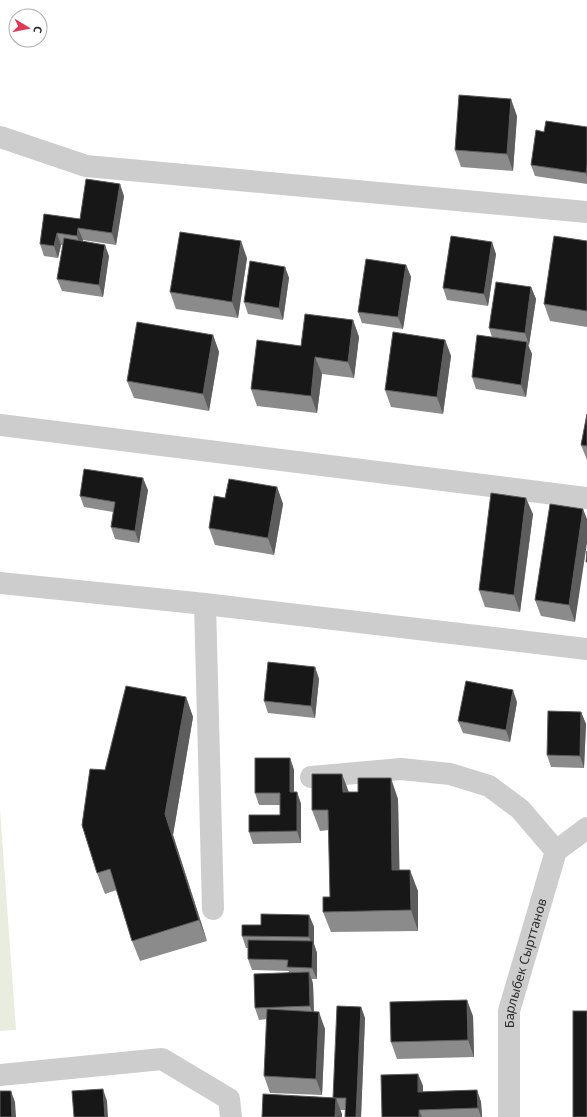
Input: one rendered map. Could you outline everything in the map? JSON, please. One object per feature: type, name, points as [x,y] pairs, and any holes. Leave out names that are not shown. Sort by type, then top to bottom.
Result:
[{"type":"street","points":[[0,137],[86,166],[587,212]]},
{"type":"street","points":[[0,425],[587,498]]},
{"type":"street","points":[[0,583],[205,604],[587,648]]},
{"type":"street","points":[[205,604],[213,909]]},
{"type":"street","points":[[311,777],[400,769],[450,774],[489,786],[520,808],[556,851],[587,828]]},
{"type":"street","name":"Барлыбек Сырттанов","points":[[509,1117],[509,1010],[556,851]]},
{"type":"street","points":[[0,1075],[162,1059],[229,1098],[231,1117]]},
{"type":"shaded area","points":[[0,809],[16,1030],[0,1031]]},
{"type":"building","points":[[459,95],[511,99],[507,154],[455,150]]},
{"type":"building","points":[[546,121],[587,127],[586,173],[531,165],[536,130],[544,132]]},
{"type":"building","points":[[86,179],[120,184],[112,233],[78,228],[77,236],[57,233],[54,246],[40,244],[44,214],[80,219]]},
{"type":"building","points":[[180,232],[241,241],[232,302],[170,292]]},
{"type":"building","points":[[451,236],[492,242],[484,294],[443,288]]},
{"type":"building","points":[[554,236],[587,241],[587,311],[544,304]]},
{"type":"building","points":[[64,238],[105,245],[99,285],[57,279]]},
{"type":"building","points":[[366,259],[406,265],[398,317],[358,312]]},
{"type":"building","points":[[250,261],[285,267],[279,308],[244,302]]},
{"type":"building","points":[[496,282],[531,287],[525,333],[489,328]]},
{"type":"building","points":[[305,314],[353,320],[348,362],[315,357],[311,396],[251,389],[257,340],[301,346]]},
{"type":"building","points":[[137,322],[213,335],[203,394],[127,381]]},
{"type":"building","points":[[393,332],[445,340],[437,397],[385,390]]},
{"type":"building","points":[[477,335],[527,342],[521,385],[472,377]]},
{"type":"building","points":[[587,414],[587,446],[581,445]]},
{"type":"building","points":[[84,469],[143,478],[135,531],[111,527],[115,502],[80,496]]},
{"type":"building","points":[[229,479],[277,487],[268,538],[209,528],[214,496],[225,498]]},
{"type":"building","points":[[491,493],[526,498],[514,595],[479,590]]},
{"type":"building","points":[[550,504],[583,509],[569,605],[535,600]]},
{"type":"building","points":[[268,662],[315,667],[311,706],[264,701]]},
{"type":"building","points":[[466,681],[513,690],[506,730],[458,721]]},
{"type":"building","points":[[126,686],[186,697],[165,814],[199,920],[132,941],[110,869],[97,873],[82,825],[90,769],[105,770]]},
{"type":"building","points":[[548,711],[581,712],[580,756],[547,755]]},
{"type":"building","points":[[255,758],[290,758],[290,792],[297,792],[297,831],[249,832],[249,815],[280,815],[280,793],[255,793]]},
{"type":"building","points":[[312,774],[342,774],[343,792],[358,792],[358,778],[391,778],[392,870],[410,870],[411,910],[323,912],[323,897],[330,897],[328,810],[312,810]]},
{"type":"building","points":[[261,914],[309,915],[309,937],[242,936],[242,925],[261,925]]},
{"type":"building","points":[[248,940],[313,941],[312,968],[287,967],[288,960],[248,959]]},
{"type":"building","points":[[309,972],[310,1006],[255,1008],[254,974]]},
{"type":"building","points":[[467,1000],[468,1040],[391,1042],[390,1002]]},
{"type":"building","points":[[337,1006],[361,1007],[356,1117],[345,1117],[346,1098],[333,1098]]},
{"type":"building","points":[[267,1009],[319,1012],[316,1079],[264,1076]]},
{"type":"building","points":[[573,1011],[587,1011],[587,1117],[573,1117]]},
{"type":"building","points":[[418,1074],[418,1092],[477,1090],[478,1108],[419,1110],[419,1117],[382,1117],[381,1075]]},
{"type":"building","points":[[103,1089],[105,1117],[74,1117],[72,1091]]},
{"type":"building","points":[[0,1091],[11,1091],[12,1117],[0,1117]]},
{"type":"building","points":[[263,1094],[336,1098],[335,1117],[262,1117]]}]
